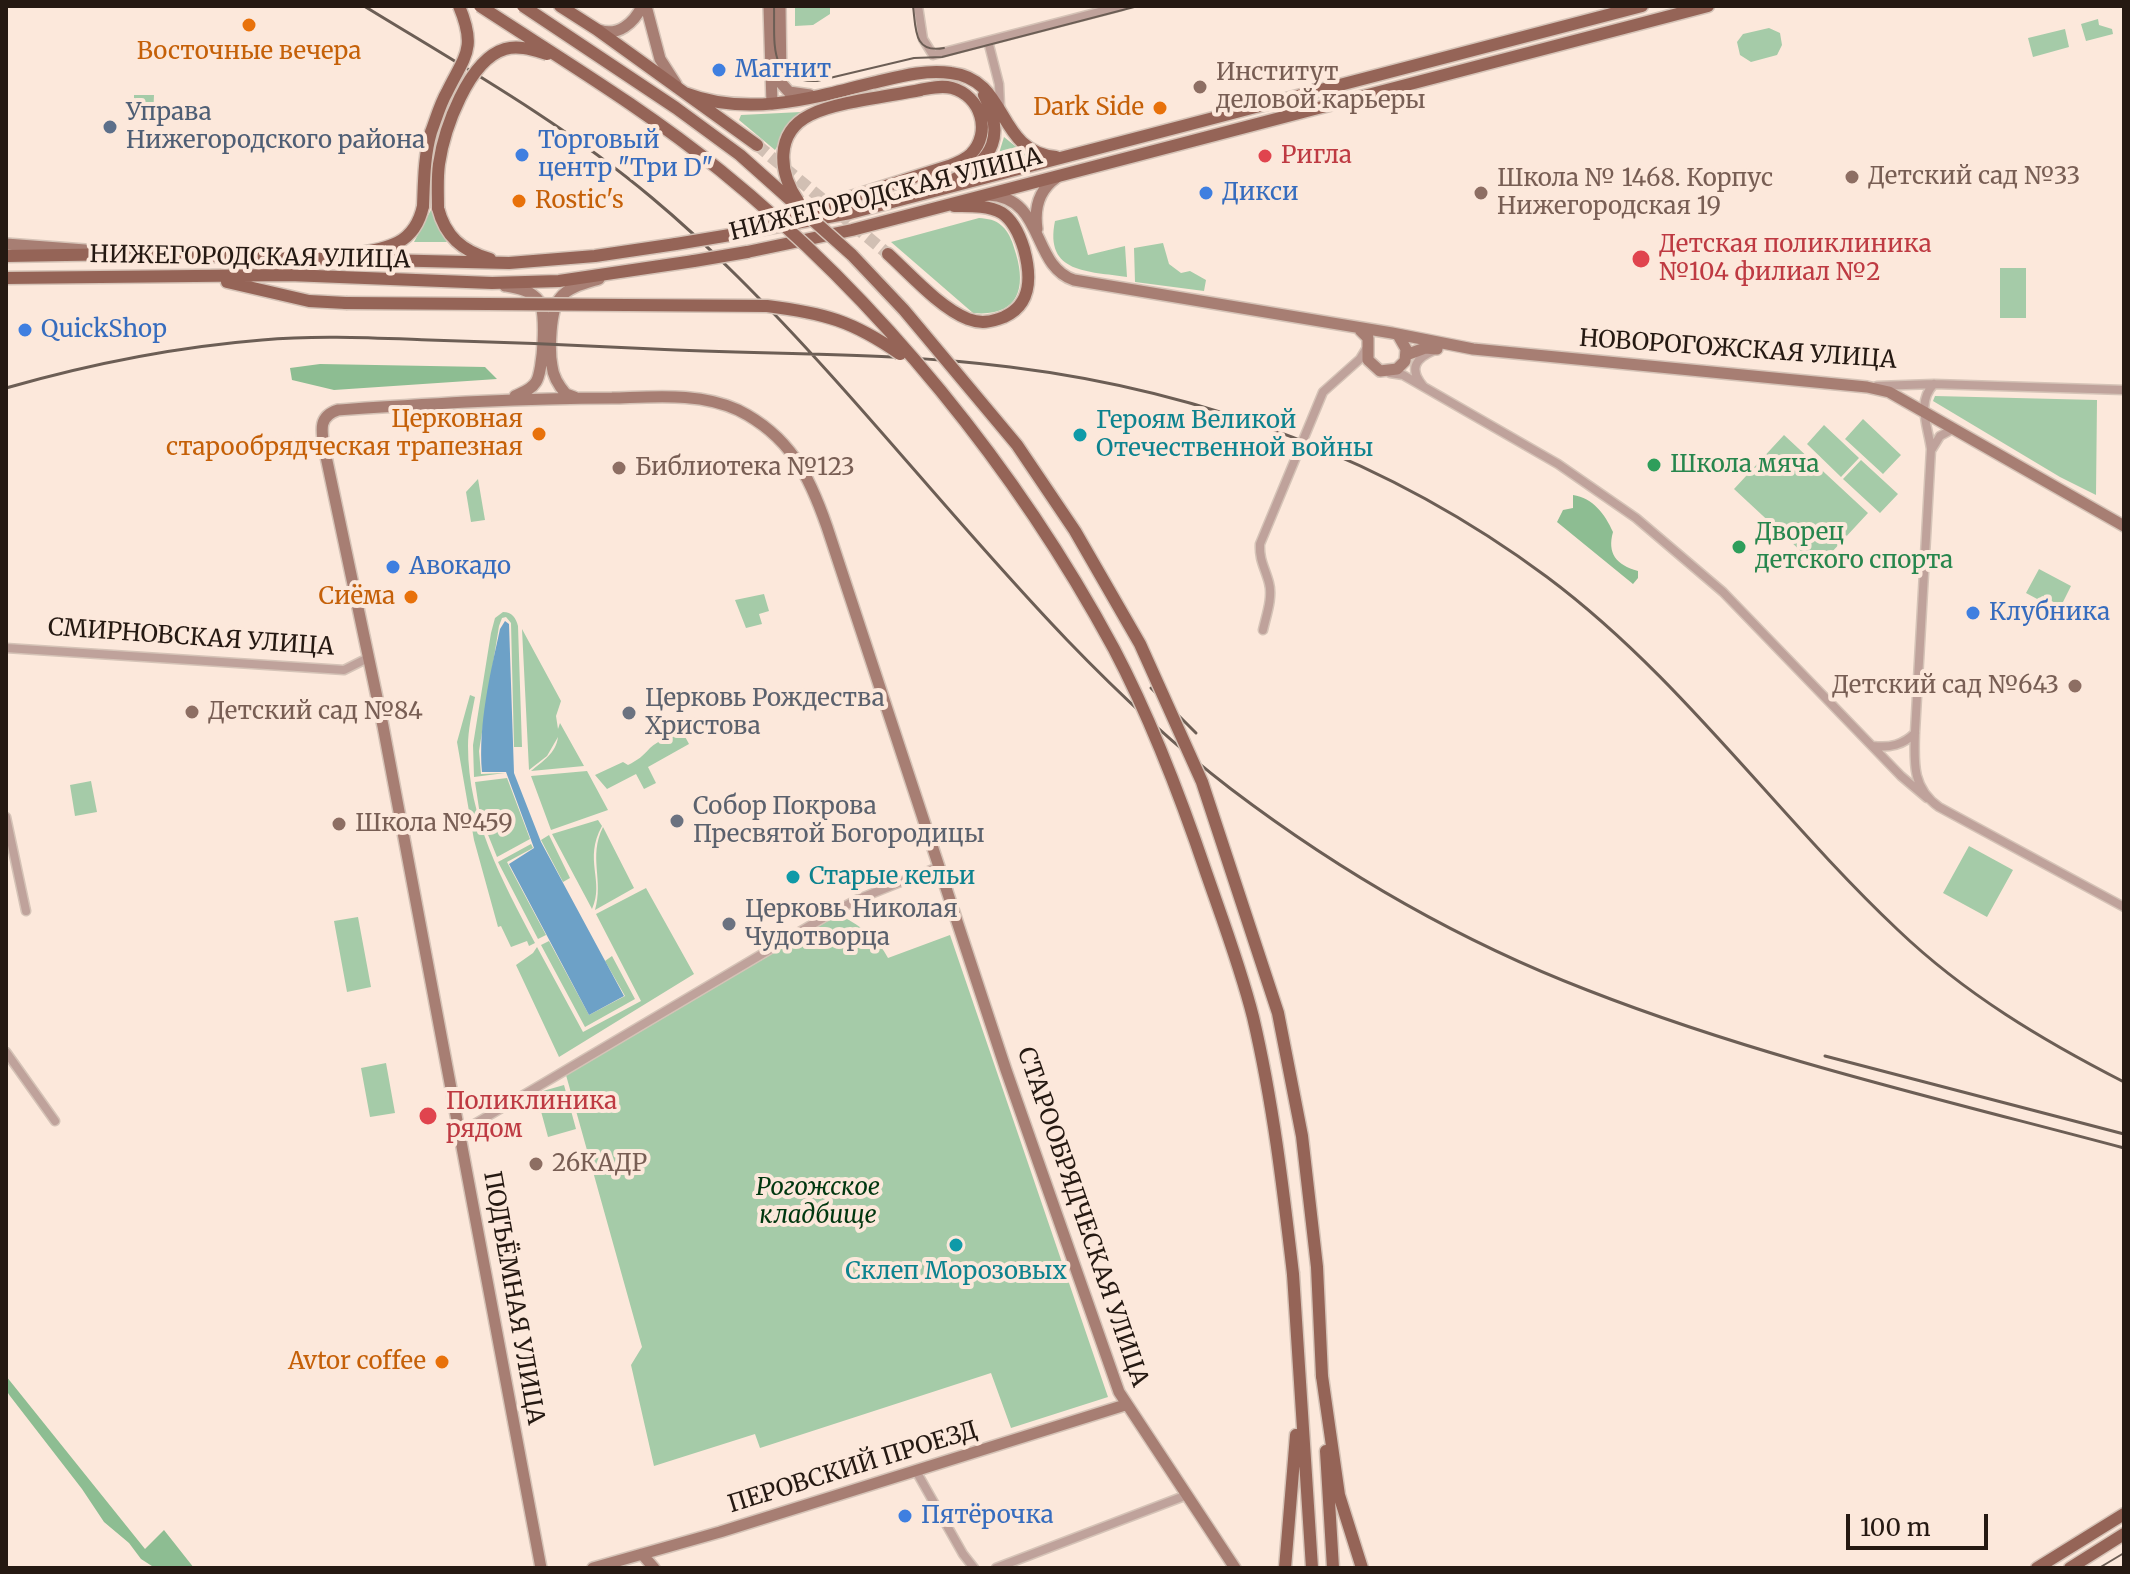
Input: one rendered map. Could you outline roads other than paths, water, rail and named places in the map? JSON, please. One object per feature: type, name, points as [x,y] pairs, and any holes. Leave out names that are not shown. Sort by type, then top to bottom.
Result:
[{"type":"main road","points":[[322,257],[366,252],[393,245],[414,231],[423,206],[431,135],[446,93],[465,61],[469,43],[467,24],[459,6]]},
{"type":"main road","points":[[480,6],[662,126],[755,200],[827,267],[944,395],[995,459],[1050,539],[1115,651],[1175,783],[1252,1015],[1277,1140],[1293,1274],[1312,1568]]},
{"type":"main road","points":[[523,6],[676,108],[740,155],[852,255],[896,301],[1017,445],[1075,531],[1140,644],[1202,782],[1278,1013],[1302,1136],[1317,1267],[1333,1568]]},
{"type":"main road","points":[[560,6],[757,145]]},
{"type":"main road","name":"НИЖЕГОРОДСКАЯ УЛИЦА","points":[[6,256],[125,254],[509,263],[595,256],[676,244],[812,221],[1642,6]]},
{"type":"main road","name":"НИЖЕГОРОДСКАЯ УЛИЦА","points":[[6,278],[289,275],[492,283],[559,281],[614,274],[747,252],[852,230],[1708,6]]},
{"type":"main road","points":[[509,263],[479,255],[457,244],[441,220],[438,208],[439,167],[444,137],[461,98],[488,57],[505,49],[524,48],[558,57]]},
{"type":"main road","points":[[682,90],[712,102],[772,104],[823,96],[919,73],[955,73],[975,82],[987,92],[1026,148],[1052,157],[1068,157]]},
{"type":"main road","points":[[918,194],[966,174],[988,154],[995,124],[985,97],[975,82]]},
{"type":"main road","points":[[730,235],[964,160],[973,152],[982,133],[980,113],[975,103],[954,88],[941,86],[823,110],[800,122],[786,141],[782,165],[785,179],[806,213]]},
{"type":"main road","points":[[888,254],[950,309],[967,318],[982,323],[1018,308],[1030,278],[1021,239],[1006,216],[978,206],[927,209]]},
{"type":"main road","points":[[180,276],[239,284],[309,301],[767,306],[809,311],[870,333],[903,356],[944,395]]},
{"type":"main road","points":[[1285,1568],[1299,1375]]},
{"type":"main road","points":[[1322,1376],[1339,1495],[1362,1568]]},
{"type":"main road","points":[[2037,1568],[2124,1514]]},
{"type":"main road","points":[[2070,1568],[2124,1534]]},
{"type":"street","points":[[596,29],[607,33],[622,29],[644,6]]},
{"type":"street","points":[[644,6],[660,59],[682,90]]},
{"type":"street","points":[[769,6],[772,104]]},
{"type":"street","points":[[780,6],[781,83],[789,92],[823,96]]},
{"type":"street","points":[[918,6],[923,39],[933,55],[1122,6]]},
{"type":"street","points":[[988,41],[999,84],[1000,107]]},
{"type":"street","points":[[1038,234],[1036,214],[1041,193],[1053,179],[1063,174]]},
{"type":"street","name":"НОВОРОГОЖСКАЯ УЛИЦА","points":[[972,197],[991,195],[1012,201],[1027,216],[1054,267],[1074,280],[1458,347],[1867,387],[1934,384],[2124,390]]},
{"type":"street","points":[[6,244],[125,254]]},
{"type":"street","points":[[579,398],[566,394],[551,364],[555,307],[566,292],[614,274]]},
{"type":"street","points":[[492,283],[523,289],[539,300],[542,307],[539,375],[527,391],[507,399]]},
{"type":"street","points":[[1360,329],[1368,338],[1368,360],[1381,370],[1397,369],[1405,358],[1425,348],[1458,347]]},
{"type":"street","points":[[1263,630],[1270,602],[1270,585],[1259,558],[1260,544],[1323,392],[1360,359],[1367,346],[1381,333]]},
{"type":"street","points":[[1398,335],[1405,344],[1403,368],[1407,378]]},
{"type":"street","points":[[1427,389],[1415,375],[1415,364],[1425,354],[1438,349]]},
{"type":"street","points":[[1346,371],[1366,367],[1407,378],[1558,464],[1636,518],[1723,592],[1901,776],[1927,798],[2124,907]]},
{"type":"street","points":[[1927,798],[1914,771],[1931,449],[1923,398],[1934,384]]},
{"type":"street","points":[[1867,387],[1889,392],[2124,526]]},
{"type":"street","name":"СТАРООБРЯДЧЕСКАЯ УЛИЦА","points":[[322,422],[328,413],[338,410],[507,399],[686,398],[719,403],[763,425],[793,453],[823,515],[1035,1154],[1125,1405],[1236,1565]]},
{"type":"street","name":"СМИРНОВСКАЯ УЛИЦА","points":[[6,648],[344,670],[368,658],[324,447],[322,422]]},
{"type":"street","points":[[1931,449],[1940,436],[1953,429]]},
{"type":"street","name":"ПОДЪЁМНАЯ УЛИЦА","points":[[368,658],[461,1132],[541,1568]]},
{"type":"street","points":[[1873,746],[1886,748],[1905,742],[1915,732]]},
{"type":"street","points":[[6,817],[26,911]]},
{"type":"street","points":[[461,1132],[823,918],[856,900],[938,867]]},
{"type":"street","points":[[6,1052],[55,1121]]},
{"type":"street","name":"ПЕРОВСКИЙ ПРОЕЗД","points":[[593,1568],[1125,1405]]},
{"type":"street","points":[[916,1471],[974,1568]]},
{"type":"street","points":[[996,1568],[1187,1495]]},
{"type":"street","points":[[642,1554],[654,1568]]},
{"type":"water","points":[[505,621],[509,624],[514,773],[541,842],[624,996],[589,1015],[509,864],[534,848],[506,772],[482,772],[486,700],[500,629]]},
{"type":"tunnel","points":[[757,145],[888,254]]},
{"type":"tram line","points":[[774,6],[775,47],[782,68],[801,80],[817,81],[914,58],[942,57],[1138,6]]},
{"type":"tram line","points":[[913,6],[921,43],[934,49],[944,48]]},
{"type":"tram line","points":[[2099,1568],[2124,1553]]},
{"type":"railway","points":[[364,6],[475,73],[583,144],[673,216],[800,341],[1036,607],[1098,671],[1162,732],[1231,789],[1314,848],[1447,926],[1587,990],[1719,1037],[1786,1057],[2124,1148]]},
{"type":"railway","points":[[6,388],[69,371],[165,352],[229,343],[325,337],[877,356],[966,362],[1082,378],[1154,393],[1224,413],[1359,465],[1424,498],[1487,535],[1547,577],[1596,616],[1641,658],[1854,886],[1924,953],[2005,1014],[2124,1082]]},
{"type":"railway","points":[[1151,688],[1196,733]]},
{"type":"railway","points":[[1825,1056],[2124,1134]]},
{"type":"place","name":"Восточные вечера","points":[[249,25]]},
{"type":"place","name":"Магнит","points":[[719,70]]},
{"type":"place","name":"Институт деловой карьеры","points":[[1200,87]]},
{"type":"place","name":"Dark Side","points":[[1160,108]]},
{"type":"place","name":"Управа Нижегородского района","points":[[110,127]]},
{"type":"place","name":"Торговый центр \"Три D\"","points":[[522,155]]},
{"type":"place","name":"Ригла","points":[[1265,156]]},
{"type":"place","name":"Детский сад №33","points":[[1852,177]]},
{"type":"place","name":"Дикси","points":[[1206,193]]},
{"type":"place","name":"Школа № 1468. Корпус Нижегородская 19","points":[[1481,193]]},
{"type":"place","name":"Rostic's","points":[[519,201]]},
{"type":"place","name":"Детская поликлиника №104 филиал №2","points":[[1641,259]]},
{"type":"place","name":"QuickShop","points":[[25,330]]},
{"type":"place","name":"Церковная старообрядческая трапезная","points":[[539,434]]},
{"type":"place","name":"Героям Великой Отечественной войны","points":[[1080,435]]},
{"type":"place","name":"Школа мяча","points":[[1654,465]]},
{"type":"place","name":"Библиотека №123","points":[[619,468]]},
{"type":"place","name":"Дворец детского спорта","points":[[1739,547]]},
{"type":"place","name":"Авокадо","points":[[393,567]]},
{"type":"place","name":"Сиёма","points":[[411,597]]},
{"type":"place","name":"Клубника","points":[[1973,613]]},
{"type":"place","name":"Детский сад №643","points":[[2075,686]]},
{"type":"place","name":"Детский сад №84","points":[[192,712]]},
{"type":"place","name":"Церковь Рождества Христова","points":[[629,713]]},
{"type":"place","name":"Собор Покрова Пресвятой Богородицы","points":[[677,821]]},
{"type":"place","name":"Школа №459","points":[[339,824]]},
{"type":"place","name":"Старые кельи","points":[[793,877]]},
{"type":"place","name":"Церковь Николая Чудотворца","points":[[729,924]]},
{"type":"place","name":"Поликлиника рядом","points":[[428,1116]]},
{"type":"place","name":"26КАДР","points":[[536,1164]]},
{"type":"place","name":"Склеп Морозовых","points":[[956,1245]]},
{"type":"place","name":"Avtor coffee","points":[[442,1362]]},
{"type":"place","name":"Пятёрочка","points":[[905,1516]]},
{"type":"park label","name":"Рогожское кладбище","points":[[818,1202]]}]
